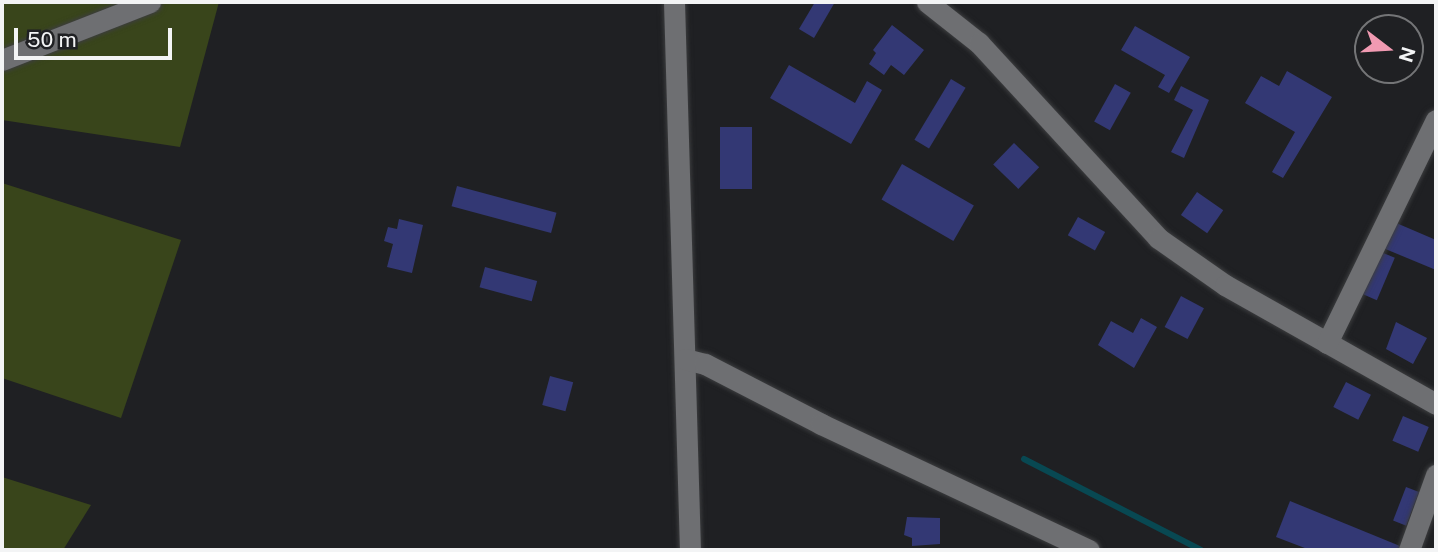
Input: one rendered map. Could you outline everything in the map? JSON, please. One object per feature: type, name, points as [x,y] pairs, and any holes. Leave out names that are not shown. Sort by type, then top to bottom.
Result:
[{"type":"street","points":[[2,60],[150,2]]},
{"type":"street","points":[[674,2],[690,550]]},
{"type":"street","points":[[927,2],[979,43],[1158,238],[1226,285],[1436,404]]},
{"type":"street","points":[[1327,343],[1436,120]]},
{"type":"street","points":[[685,359],[705,364],[821,424],[1089,550]]},
{"type":"street","points":[[1409,550],[1436,475]]},
{"type":"green space","points":[[2,2],[219,2],[180,147],[2,120]]},
{"type":"green space","points":[[2,183],[181,240],[121,418],[2,378]]},
{"type":"green space","points":[[2,477],[91,505],[63,550],[2,550]]},
{"type":"building","points":[[815,2],[835,2],[814,38],[799,29]]},
{"type":"building","points":[[892,25],[924,50],[904,75],[891,65],[884,75],[869,64],[876,53],[873,50]]},
{"type":"building","points":[[1135,26],[1190,57],[1169,93],[1158,87],[1165,75],[1121,50]]},
{"type":"building","points":[[789,65],[855,103],[867,81],[882,90],[851,144],[770,98]]},
{"type":"building","points":[[1287,71],[1332,97],[1283,178],[1272,172],[1295,132],[1245,103],[1261,76],[1279,86]]},
{"type":"building","points":[[951,79],[966,88],[929,149],[914,140]]},
{"type":"building","points":[[1115,84],[1131,93],[1110,130],[1094,122]]},
{"type":"building","points":[[1181,86],[1209,100],[1184,158],[1171,152],[1193,110],[1174,100]]},
{"type":"building","points":[[720,127],[752,127],[752,189],[720,189]]},
{"type":"building","points":[[1014,143],[1039,167],[1018,189],[993,165]]},
{"type":"building","points":[[902,164],[974,206],[953,241],[882,200]]},
{"type":"building","points":[[457,186],[556,213],[551,233],[452,206]]},
{"type":"building","points":[[1197,192],[1223,210],[1207,233],[1181,215]]},
{"type":"building","points":[[1078,217],[1105,232],[1095,250],[1068,235]]},
{"type":"building","points":[[399,219],[423,225],[412,273],[387,267],[393,244],[384,241],[388,227],[397,229]]},
{"type":"building","points":[[1394,222],[1436,240],[1436,270],[1383,248]]},
{"type":"building","points":[[1381,252],[1395,258],[1377,300],[1363,294]]},
{"type":"building","points":[[485,267],[537,281],[532,301],[480,287]]},
{"type":"building","points":[[1181,296],[1204,308],[1188,339],[1165,327]]},
{"type":"building","points":[[1141,318],[1157,327],[1134,368],[1098,345],[1111,321],[1133,333]]},
{"type":"building","points":[[1396,322],[1427,338],[1413,364],[1386,349]]},
{"type":"building","points":[[550,376],[573,382],[565,411],[542,405]]},
{"type":"building","points":[[1346,382],[1371,395],[1358,420],[1333,407]]},
{"type":"building","points":[[1403,416],[1429,427],[1418,452],[1392,441]]},
{"type":"building","points":[[1406,487],[1419,492],[1406,526],[1393,521]]},
{"type":"building","points":[[1290,501],[1400,546],[1398,550],[1310,550],[1276,537]]},
{"type":"building","points":[[907,517],[940,518],[940,544],[912,546],[912,538],[904,535]]},
{"type":"waterway","points":[[1024,459],[1201,550]]}]
